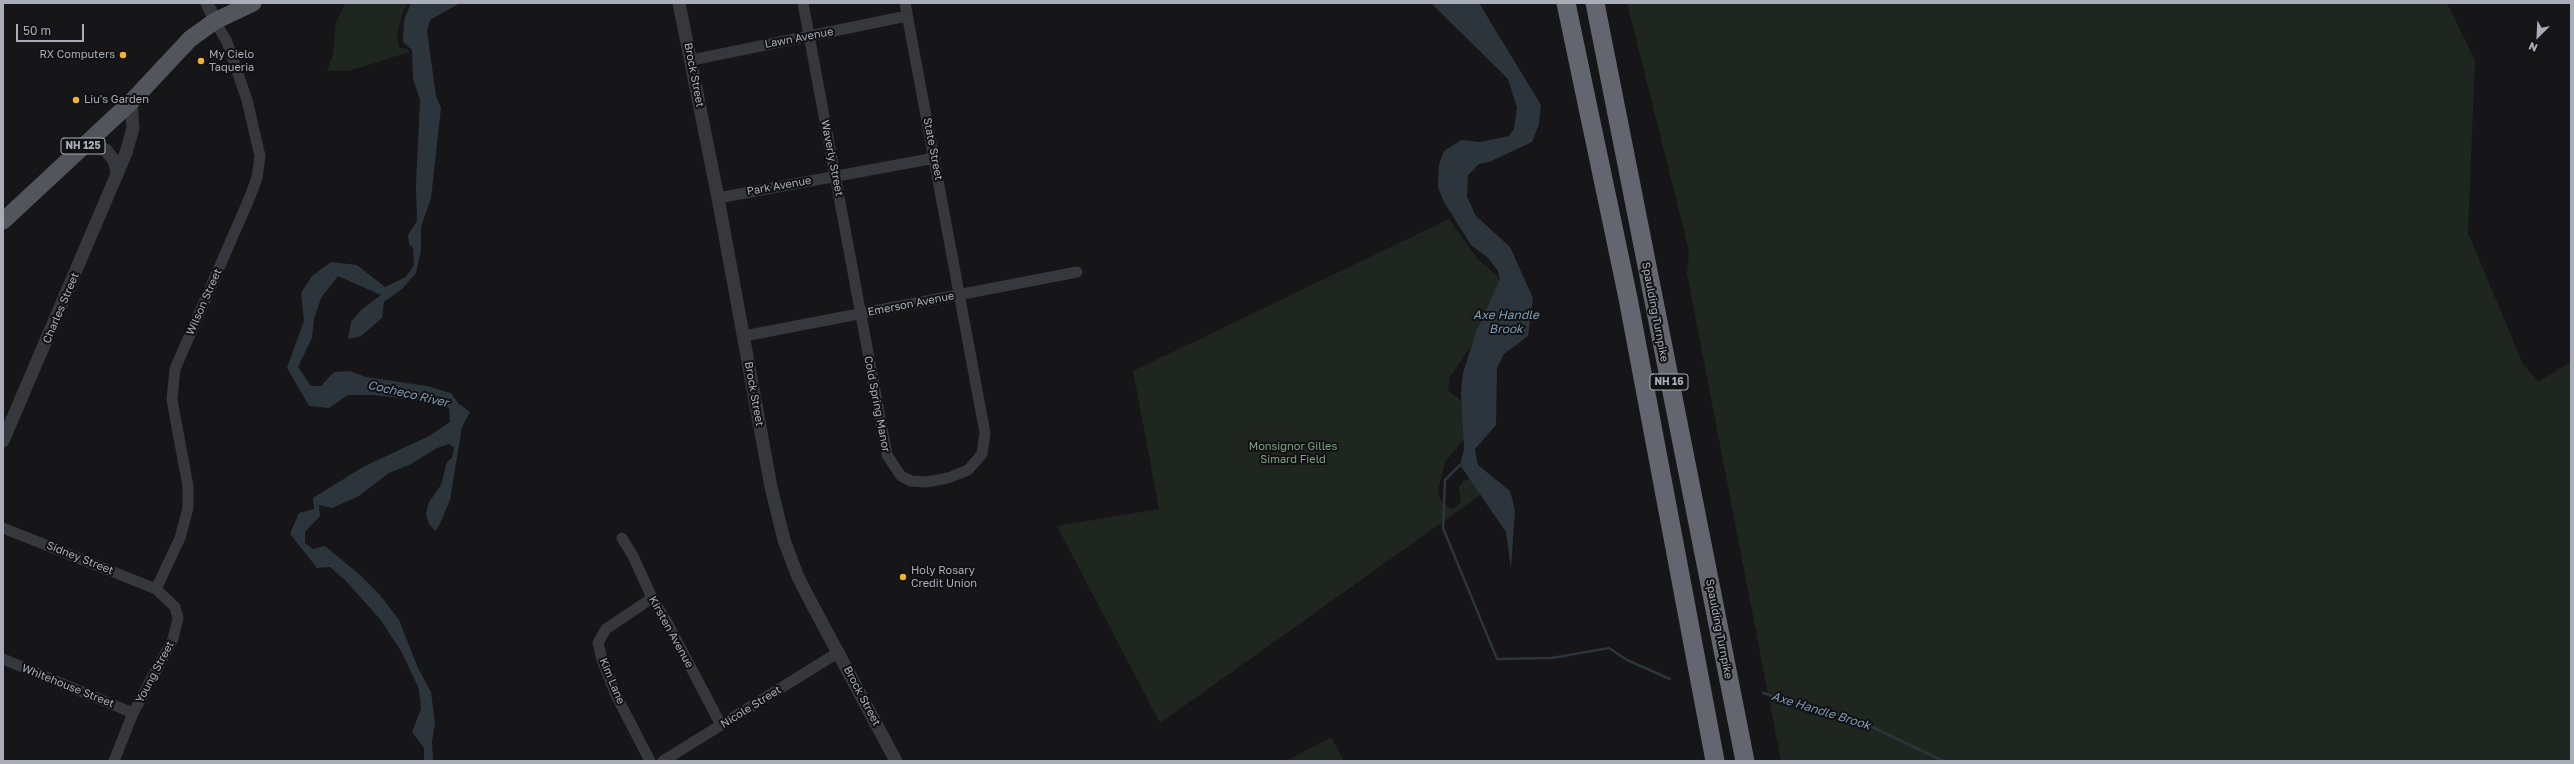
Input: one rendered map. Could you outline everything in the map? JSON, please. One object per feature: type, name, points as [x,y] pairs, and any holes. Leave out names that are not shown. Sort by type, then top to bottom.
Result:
[{"type":"highway","name":"NH 16","points":[[1566,3],[1628,298],[1715,761]]},
{"type":"highway","name":"Spaulding Turnpike","points":[[1595,3],[1745,761]]},
{"type":"main road","name":"NH 125","points":[[3,221],[131,102],[190,39],[241,4]]},
{"type":"street","points":[[207,3],[215,21]]},
{"type":"street","name":"Brock Street","points":[[679,3],[692,60],[771,486],[784,540],[798,577],[896,761]]},
{"type":"street","name":"Waverly Street","points":[[803,3],[808,36],[836,176],[859,313]]},
{"type":"street","name":"State Street","points":[[905,3],[935,158],[959,294]]},
{"type":"street","name":"Lawn Avenue","points":[[692,60],[907,16]]},
{"type":"street","name":"Wilson Street","points":[[156,589],[180,538],[188,508],[188,486],[172,400],[175,369],[250,199],[257,178],[260,156],[247,100],[227,42],[215,21]]},
{"type":"street","name":"Charles Street","points":[[3,441],[117,175],[132,134],[131,102]]},
{"type":"street","points":[[83,146],[93,145],[106,150],[115,162],[117,175]]},
{"type":"street","name":"Park Avenue","points":[[718,198],[935,158]]},
{"type":"street","name":"Emerson Avenue","points":[[744,336],[1077,272]]},
{"type":"street","name":"Cold Spring Manor","points":[[859,313],[890,461],[901,476],[911,481],[926,482],[948,478],[968,470],[976,463],[985,443],[985,433],[959,294]]},
{"type":"street","name":"Sidney Street","points":[[3,528],[156,589]]},
{"type":"street","name":"Kirsten Avenue","points":[[622,538],[633,556],[652,598],[668,624],[721,725]]},
{"type":"street","name":"Young Street","points":[[114,761],[133,713],[159,667],[177,628],[178,618],[175,607],[156,589]]},
{"type":"street","name":"Kim Lane","points":[[650,761],[616,695],[599,651],[598,643],[601,635],[610,626],[652,598]]},
{"type":"street","name":"Nicole Street","points":[[662,761],[838,652]]},
{"type":"street","name":"Whitehouse Street","points":[[3,659],[133,713]]},
{"type":"green space","points":[[346,3],[408,3],[403,11],[397,36],[400,48],[408,49],[409,52],[349,71],[327,71],[333,54],[336,22]]},
{"type":"green space","points":[[1627,3],[2447,3],[2475,60],[2468,233],[2523,364],[2538,382],[2571,362],[2571,761],[1781,761],[1687,274],[1689,251]]},
{"type":"green space","name":"Monsignor Gilles Simard Field","points":[[1449,219],[1477,258],[1507,285],[1473,343],[1450,377],[1448,390],[1463,402],[1471,426],[1462,442],[1445,462],[1438,491],[1441,501],[1450,508],[1454,508],[1461,502],[1459,487],[1464,480],[1473,479],[1489,489],[1160,723],[1057,526],[1159,509],[1133,371]]},
{"type":"green space","points":[[1331,737],[1344,761],[1286,761]]},
{"type":"water","name":"Cocheco River","points":[[411,3],[460,3],[430,20],[427,31],[436,96],[441,108],[431,198],[421,227],[421,250],[416,273],[402,289],[384,302],[382,318],[361,336],[348,339],[351,322],[361,310],[381,295],[338,276],[321,298],[314,319],[312,338],[298,367],[311,386],[321,386],[334,372],[350,371],[366,377],[427,386],[451,393],[458,403],[470,412],[462,427],[450,500],[440,524],[435,531],[429,524],[426,514],[429,502],[441,485],[447,462],[452,458],[454,448],[449,444],[437,448],[411,464],[389,473],[359,496],[332,508],[319,505],[320,516],[305,532],[305,543],[313,549],[325,546],[359,574],[380,595],[399,620],[418,668],[431,692],[435,723],[432,742],[433,761],[424,761],[424,748],[412,732],[421,709],[419,689],[401,651],[380,619],[346,581],[330,567],[317,568],[290,534],[299,513],[314,509],[313,498],[363,467],[429,436],[450,422],[449,408],[423,401],[374,395],[348,395],[329,408],[309,406],[287,368],[304,321],[301,293],[312,276],[331,262],[357,265],[385,287],[406,277],[414,265],[413,248],[409,244],[408,235],[417,221],[416,185],[420,100],[413,79],[412,50],[403,42],[404,20]]},
{"type":"water","name":"Axe Handle Brook","points":[[1431,3],[1479,3],[1541,105],[1539,124],[1532,142],[1489,162],[1479,164],[1468,175],[1467,197],[1476,216],[1510,247],[1533,298],[1528,336],[1504,354],[1497,368],[1496,425],[1475,449],[1478,465],[1510,491],[1515,510],[1511,569],[1506,532],[1460,465],[1464,449],[1461,393],[1463,373],[1476,332],[1500,279],[1498,271],[1488,258],[1471,245],[1444,202],[1438,187],[1439,165],[1444,151],[1461,140],[1480,142],[1509,136],[1514,129],[1517,108],[1508,79]]},
{"type":"waterway","name":"Axe Handle Brook","points":[[1460,465],[1445,480],[1443,528],[1497,659],[1552,658],[1609,648],[1627,660],[1670,679]]},
{"type":"waterway","name":"Axe Handle Brook","points":[[1763,693],[1862,722],[1943,761]]},
{"type":"place","name":"RX Computers","points":[[123,55]]},
{"type":"place","name":"My Cielo Taqueria","points":[[201,61]]},
{"type":"place","name":"Liu's Garden","points":[[76,100]]},
{"type":"place","name":"Holy Rosary Credit Union","points":[[903,577]]}]
